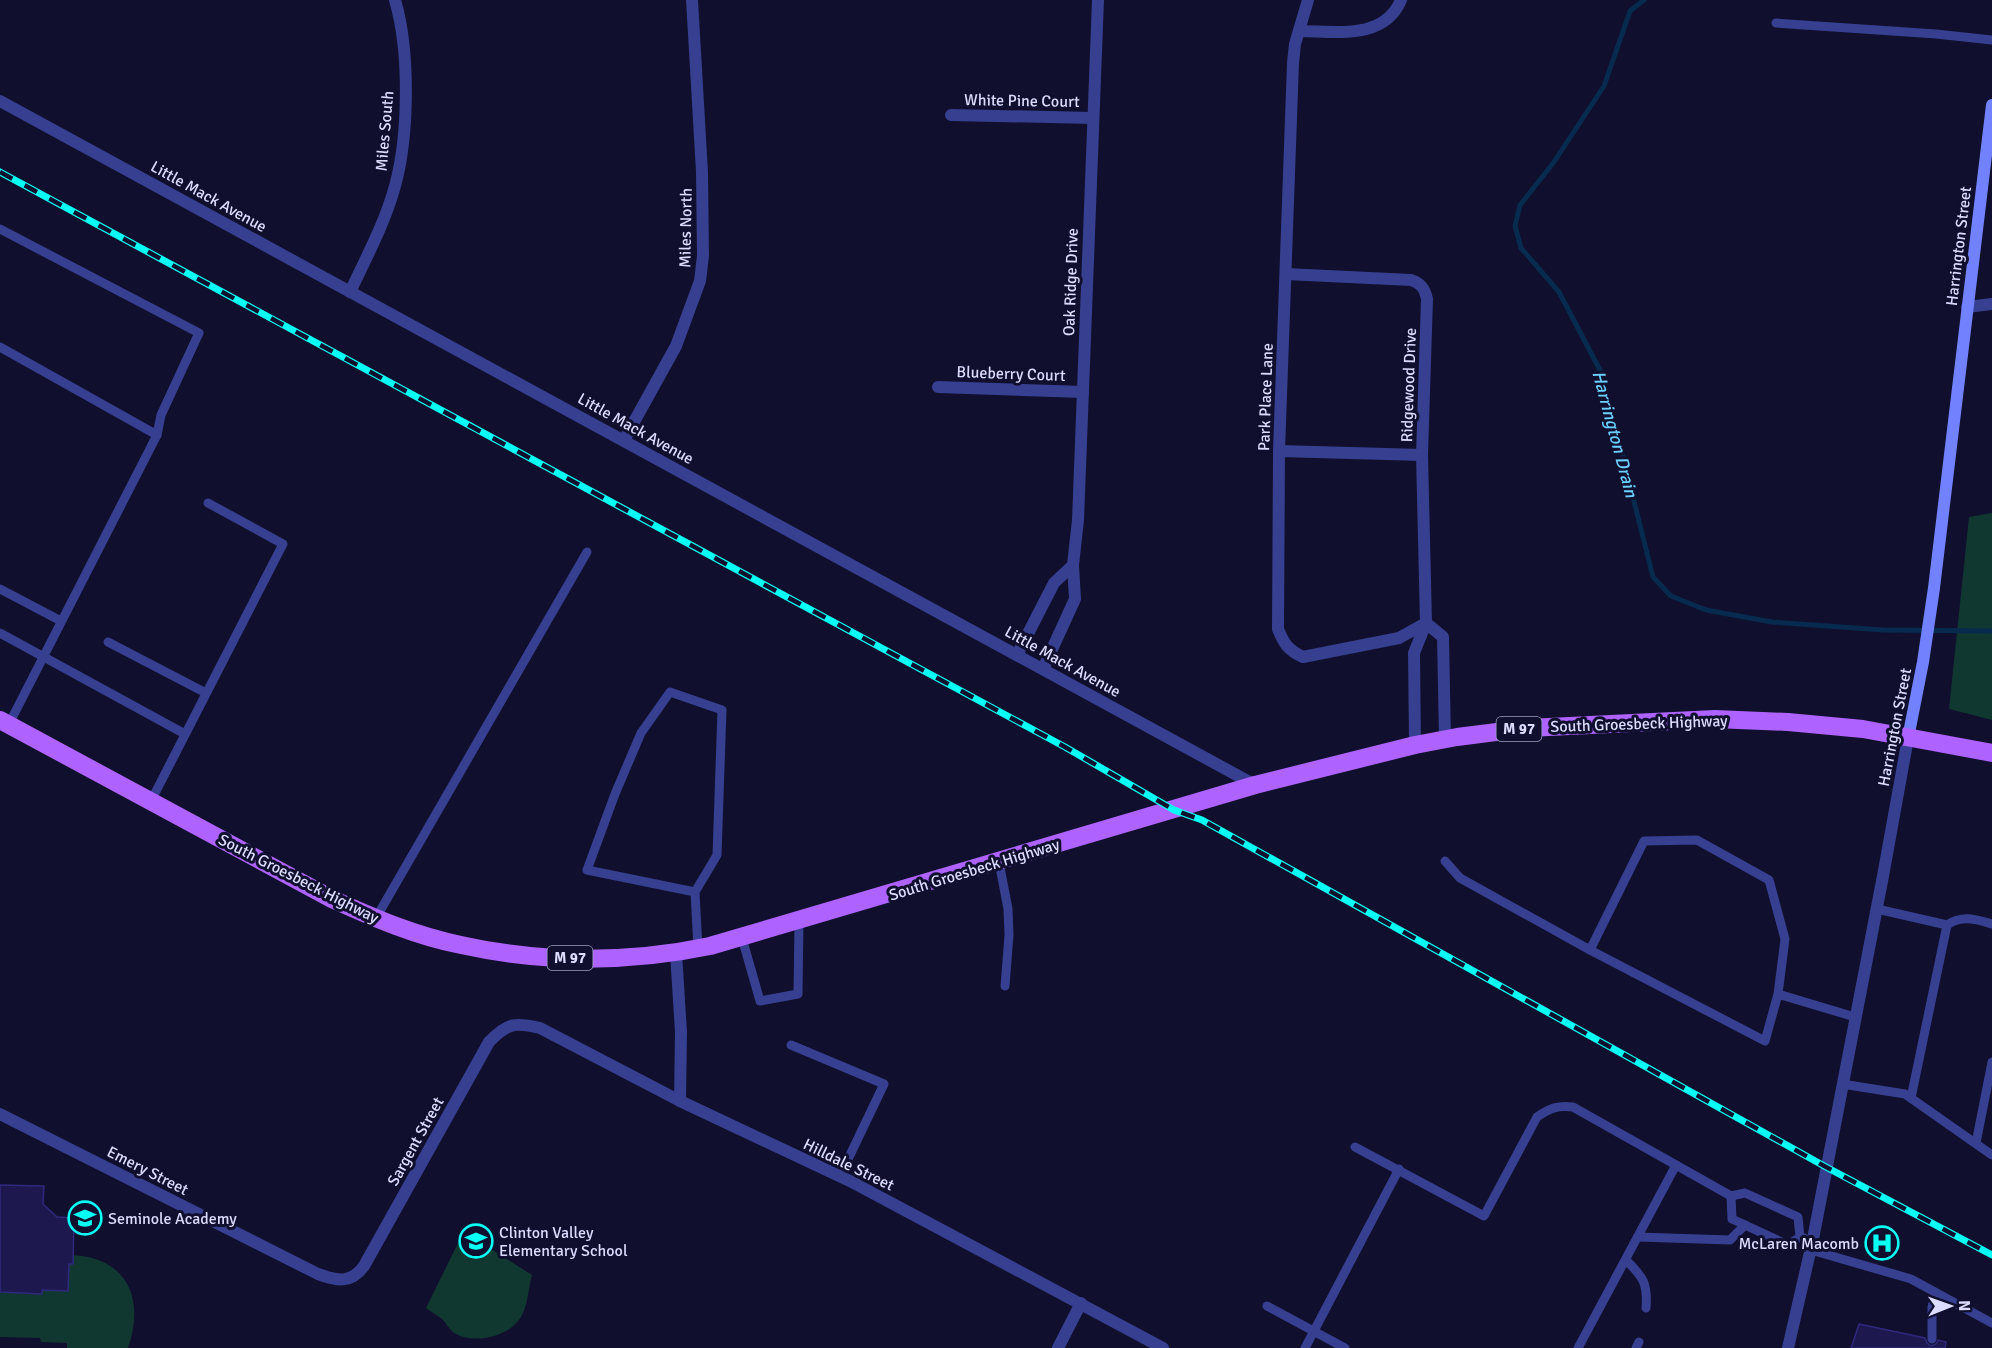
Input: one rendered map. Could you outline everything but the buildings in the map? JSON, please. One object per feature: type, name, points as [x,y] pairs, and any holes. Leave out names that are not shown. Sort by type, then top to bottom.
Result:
[{"type":"main road","name":"South Groesbeck Highway","points":[[4,722],[332,899],[376,918],[421,934],[494,952],[586,958],[638,957],[676,953],[742,938],[1255,785],[1415,745],[1445,740],[1528,728],[1697,719],[1798,723],[1863,729],[1992,753]]},
{"type":"street","name":"Miles South","points":[[350,292],[388,206],[400,161],[405,81],[402,32],[395,0]]},
{"type":"street","name":"Miles North","points":[[624,440],[676,346],[700,281],[703,256],[702,172],[692,0]]},
{"type":"street","name":"Oak Ridge Drive","points":[[1043,669],[1075,599],[1072,565],[1078,520],[1098,0]]},
{"type":"street","name":"Park Place Lane","points":[[1308,0],[1293,63],[1279,451],[1278,629],[1289,650],[1303,657],[1399,638],[1426,623]]},
{"type":"street","points":[[1299,31],[1367,30],[1387,19],[1396,10],[1401,0]]},
{"type":"street","name":"Little Mack Avenue","points":[[0,102],[1255,785]]},
{"type":"street","name":"Harrington Street","points":[[1788,1348],[1812,1245],[1923,662],[1934,588],[1992,105]]},
{"type":"street","name":"White Pine Court","points":[[951,115],[1093,118]]},
{"type":"street","name":"Ridgewood Drive","points":[[1286,274],[1411,280],[1421,285],[1427,299],[1422,455],[1426,623],[1414,653],[1415,745]]},
{"type":"street","points":[[1967,307],[1992,304]]},
{"type":"street","name":"Blueberry Court","points":[[938,387],[1083,392]]},
{"type":"street","points":[[1279,451],[1422,455]]},
{"type":"street","points":[[1017,655],[1054,583],[1072,565]]},
{"type":"street","points":[[1426,623],[1443,637],[1445,740]]},
{"type":"street","points":[[676,953],[681,1032],[680,1101]]},
{"type":"street","name":"Hilldale Street","points":[[515,1024],[540,1028],[680,1101],[840,1176],[1163,1348]]},
{"type":"street","name":"Sargent Street","points":[[348,1279],[357,1275],[364,1266],[489,1042],[499,1032],[515,1024]]},
{"type":"street","name":"Emery Street","points":[[0,1114],[318,1274],[329,1278],[348,1279]]},
{"type":"street","points":[[1058,1348],[1081,1303]]},
{"type":"lane","points":[[1776,23],[1992,40]]},
{"type":"lane","points":[[0,229],[199,333],[161,415],[157,435],[43,657],[4,722]]},
{"type":"lane","points":[[0,347],[157,435]]},
{"type":"lane","points":[[151,801],[283,544],[208,503]]},
{"type":"lane","points":[[376,918],[587,552]]},
{"type":"lane","points":[[0,589],[61,621]]},
{"type":"lane","points":[[0,633],[185,734]]},
{"type":"lane","points":[[108,642],[206,693]]},
{"type":"lane","points":[[695,892],[587,870],[615,794],[641,733],[670,692],[722,710],[717,855],[695,892],[698,949]]},
{"type":"lane","points":[[1445,861],[1460,878],[1590,950],[1765,1041],[1778,994],[1785,939],[1769,880],[1697,840],[1644,841],[1590,950]]},
{"type":"lane","points":[[999,862],[1008,909],[1009,935],[1005,986]]},
{"type":"lane","points":[[1877,909],[1947,925],[1958,918],[1992,924]]},
{"type":"lane","points":[[742,938],[760,1001],[798,994],[799,921]]},
{"type":"lane","points":[[1911,1098],[1947,925]]},
{"type":"lane","points":[[1778,994],[1855,1017]]},
{"type":"lane","points":[[791,1045],[884,1084],[840,1176]]},
{"type":"lane","points":[[1976,1143],[1992,1062]]},
{"type":"lane","points":[[1842,1084],[1905,1094],[1992,1155]]},
{"type":"lane","points":[[1355,1147],[1484,1216],[1537,1117],[1549,1109],[1562,1106],[1573,1107],[1731,1196],[1745,1193],[1798,1217],[1800,1237]]},
{"type":"lane","points":[[1578,1348],[1676,1165]]},
{"type":"lane","points":[[1305,1348],[1399,1169]]},
{"type":"lane","points":[[1731,1196],[1732,1219],[1788,1245],[1800,1237]]},
{"type":"lane","points":[[1638,1237],[1730,1240],[1745,1225]]},
{"type":"lane","points":[[1800,1237],[1812,1245],[1898,1274],[1992,1323]]},
{"type":"lane","points":[[1626,1260],[1643,1276],[1647,1293],[1646,1308]]},
{"type":"lane","points":[[1932,1339],[1932,1307],[1936,1293]]},
{"type":"lane","points":[[1267,1306],[1344,1348]]},
{"type":"green space","points":[[1992,513],[1992,720],[1949,709],[1969,517]]},
{"type":"green space","points":[[472,1237],[532,1275],[526,1304],[519,1320],[506,1331],[488,1337],[470,1338],[454,1333],[442,1319],[426,1308],[460,1239]]},
{"type":"green space","points":[[73,1255],[92,1258],[107,1264],[119,1273],[128,1285],[133,1298],[134,1314],[128,1348],[67,1348],[67,1343],[41,1342],[40,1338],[0,1337],[0,1292],[41,1294],[42,1290],[68,1291],[69,1264]]},
{"type":"waterway","name":"Harrington Drain","points":[[1644,0],[1630,11],[1604,86],[1554,162],[1520,205],[1515,226],[1521,248],[1559,292],[1602,374],[1653,577],[1671,596],[1706,610],[1772,622],[1883,630],[1992,631]]},
{"type":"railway","points":[[0,172],[1065,747],[1174,810],[1202,820],[1826,1167],[1992,1255]]},
{"type":"place","name":"Seminole Academy","points":[[85,1218]]},
{"type":"place","name":"Clinton Valley Elementary School","points":[[476,1241]]},
{"type":"place","name":"McLaren Macomb","points":[[1882,1243]]}]
